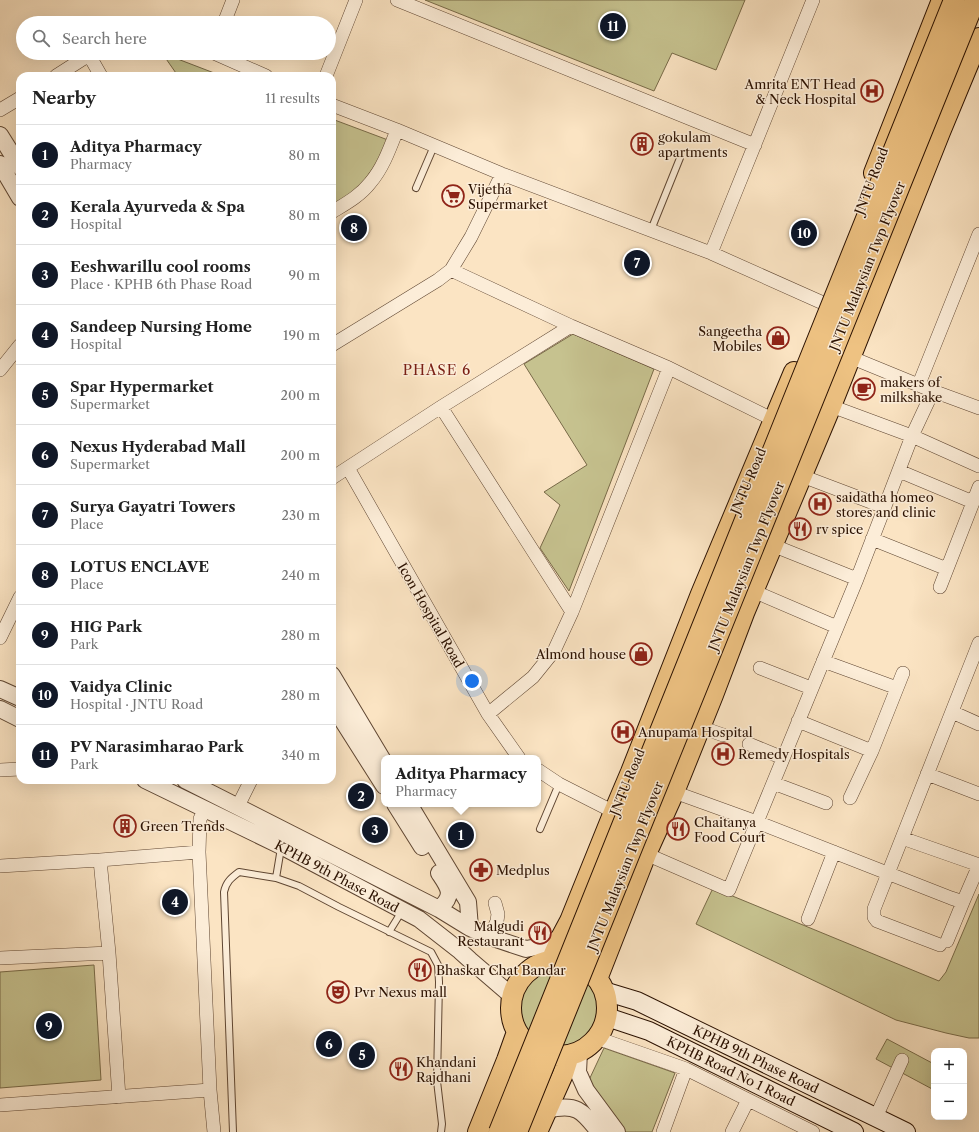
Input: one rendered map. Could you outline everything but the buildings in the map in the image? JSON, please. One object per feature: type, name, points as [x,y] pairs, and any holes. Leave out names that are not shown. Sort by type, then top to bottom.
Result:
[{"type":"main road","name":"JNTU Road","points":[[551,961],[570,921],[631,772],[701,594],[823,303],[942,0]]},
{"type":"main road","name":"JNTU Malaysian Twp Flyover","points":[[499,1132],[954,0]]},
{"type":"main road","name":"JNTU Malaysian Twp Flyover","points":[[517,1132],[975,0]]},
{"type":"main road","points":[[601,985],[646,854],[674,792],[744,613],[831,406],[979,38]]},
{"type":"main road","points":[[701,594],[744,613]]},
{"type":"main road","points":[[551,961],[564,961],[577,964],[588,970],[601,985],[607,1004],[607,1017],[597,1038],[592,1044],[574,1054],[554,1056],[539,1052],[526,1044],[517,1032],[513,1021],[511,1009],[513,997],[518,984],[526,973],[538,965],[551,961]]},
{"type":"main road","name":"KPHB 9th Phase Road","points":[[601,985],[637,1001],[906,1132]]},
{"type":"main road","name":"KPHB Road No 1 Road","points":[[607,1017],[649,1030],[854,1132]]},
{"type":"main road","points":[[478,1132],[517,1032]]},
{"type":"main road","points":[[537,1132],[574,1054]]},
{"type":"street","points":[[227,16],[233,0]]},
{"type":"street","points":[[336,51],[356,0]]},
{"type":"street","points":[[397,0],[754,145]]},
{"type":"street","points":[[711,254],[812,0]]},
{"type":"street","points":[[62,72],[81,60]]},
{"type":"street","points":[[93,60],[99,72]]},
{"type":"street","points":[[230,60],[257,72]]},
{"type":"street","points":[[328,72],[332,60]]},
{"type":"street","points":[[0,110],[16,100]]},
{"type":"street","points":[[336,107],[397,130],[502,174],[711,254],[823,303]]},
{"type":"street","points":[[336,209],[354,198],[370,184],[386,158],[397,130]]},
{"type":"street","points":[[0,135],[16,161]]},
{"type":"street","points":[[0,164],[16,191]]},
{"type":"street","points":[[336,343],[438,280],[451,270],[471,237],[502,174]]},
{"type":"street","points":[[919,384],[979,234]]},
{"type":"street","points":[[451,270],[572,326],[668,368],[774,420]]},
{"type":"street","points":[[336,476],[441,407],[572,326]]},
{"type":"street","points":[[0,370],[16,350]]},
{"type":"street","points":[[850,357],[979,408]]},
{"type":"street","points":[[488,714],[533,677],[554,651],[572,612],[668,368]]},
{"type":"street","points":[[646,854],[728,890],[857,579],[912,436],[933,391]]},
{"type":"street","points":[[831,406],[912,436],[979,466]]},
{"type":"street","points":[[441,407],[572,612]]},
{"type":"street","name":"Icon Hospital Road","points":[[348,468],[488,714],[517,755]]},
{"type":"street","points":[[899,471],[973,502]]},
{"type":"street","points":[[802,476],[884,507]]},
{"type":"street","points":[[940,587],[979,487]]},
{"type":"street","points":[[872,539],[947,569]]},
{"type":"street","points":[[772,545],[857,579]]},
{"type":"street","points":[[754,591],[837,627]]},
{"type":"street","points":[[0,638],[16,605]]},
{"type":"street","points":[[902,838],[979,865],[943,943],[877,921],[874,917],[874,910],[888,873],[927,774],[977,651]]},
{"type":"street","points":[[823,661],[897,688]]},
{"type":"street","points":[[760,668],[811,688]]},
{"type":"street","points":[[850,798],[872,751],[903,673]]},
{"type":"street","points":[[336,682],[381,757]]},
{"type":"street","points":[[0,688],[16,696]]},
{"type":"street","points":[[0,709],[16,717]]},
{"type":"street","points":[[336,710],[381,781]]},
{"type":"street","points":[[952,712],[979,724]]},
{"type":"street","points":[[798,721],[872,751]]},
{"type":"street","points":[[700,727],[723,735]]},
{"type":"street","points":[[749,744],[783,758]]},
{"type":"street","points":[[0,770],[16,769]]},
{"type":"street","points":[[541,772],[559,784],[614,812]]},
{"type":"street","points":[[927,774],[979,794]]},
{"type":"street","points":[[773,783],[826,803]]},
{"type":"street","name":"KPHB 9th Phase Road","points":[[153,784],[281,846],[419,919],[460,951],[513,997]]},
{"type":"street","name":"KPHB 9th Phase Road","points":[[193,784],[439,909],[470,928],[490,937],[526,949],[548,945],[562,936]]},
{"type":"street","points":[[238,806],[249,784]]},
{"type":"street","points":[[674,792],[757,822],[963,902]]},
{"type":"street","points":[[397,807],[449,888],[448,900],[439,909]]},
{"type":"street","points":[[411,807],[468,902],[470,928]]},
{"type":"street","points":[[205,809],[200,819],[199,852],[210,1090],[214,1132]]},
{"type":"street","points":[[0,866],[199,852]]},
{"type":"street","points":[[808,919],[834,852]]},
{"type":"street","points":[[100,860],[109,953],[119,1096]]},
{"type":"street","points":[[490,937],[498,914],[495,903]]},
{"type":"street","points":[[0,958],[109,953]]},
{"type":"street","points":[[597,1038],[686,1068],[748,1100],[791,1127],[813,1132]]},
{"type":"street","points":[[574,1054],[578,1072],[586,1090],[617,1132]]},
{"type":"street","points":[[876,1117],[902,1060]]},
{"type":"street","points":[[662,1132],[686,1068]]},
{"type":"street","points":[[0,1105],[210,1090]]},
{"type":"street","points":[[732,1132],[748,1100]]},
{"type":"street","points":[[547,1110],[560,1107],[580,1111],[587,1116],[599,1132]]},
{"type":"lane","points":[[416,188],[434,146]]},
{"type":"lane","points":[[650,231],[680,158]]},
{"type":"lane","points":[[540,829],[559,784]]},
{"type":"lane","points":[[276,878],[281,846]]},
{"type":"lane","points":[[234,1132],[224,892],[226,884],[239,872],[276,878],[299,886],[431,952],[438,965],[439,982],[437,1081],[442,1124],[441,1132]]},
{"type":"lane","points":[[389,932],[402,910]]},
{"type":"shaded area","points":[[425,0],[745,0],[716,70],[672,53],[654,91]]},
{"type":"shaded area","points":[[167,60],[180,60],[212,72],[175,72]]},
{"type":"shaded area","points":[[336,120],[388,140],[382,156],[357,190],[336,204]]},
{"type":"shaded area","points":[[573,334],[654,369],[569,591],[540,548],[560,505],[544,492],[587,465],[524,364]]},
{"type":"shaded area","points":[[713,888],[939,981],[946,972],[979,894],[979,1038],[969,1038],[896,1020],[696,924]]},
{"type":"shaded area","points":[[94,965],[101,1080],[0,1088],[0,972]]},
{"type":"shaded area","points":[[558,967],[574,970],[587,979],[596,992],[599,1008],[596,1024],[587,1037],[574,1046],[558,1049],[542,1046],[529,1037],[520,1024],[517,1008],[520,992],[529,979],[542,970]]},
{"type":"shaded area","points":[[887,1039],[931,1062],[931,1088],[876,1059]]},
{"type":"shaded area","points":[[604,1048],[675,1073],[652,1132],[624,1132],[589,1080]]},
{"type":"place","name":"PV Narasimharao Park","points":[[613,26]]},
{"type":"place","name":"Amrita ENT Head & Neck Hospital","points":[[872,91]]},
{"type":"place","name":"gokulam apartments","points":[[642,144]]},
{"type":"place","name":"Vijetha Supermarket","points":[[453,196]]},
{"type":"place","name":"LOTUS ENCLAVE","points":[[354,228]]},
{"type":"place","name":"Vaidya Clinic","points":[[804,233]]},
{"type":"place","name":"Surya Gayatri Towers","points":[[637,263]]},
{"type":"place","name":"Sangeetha Mobiles","points":[[778,338]]},
{"type":"place","name":"makers of milkshake","points":[[864,389]]},
{"type":"place","name":"saidatha homeo stores and clinic","points":[[820,504]]},
{"type":"place","name":"rv spice","points":[[800,529]]},
{"type":"place","name":"Almond house","points":[[641,654]]},
{"type":"place","name":"Anupama Hospital","points":[[623,732]]},
{"type":"place","name":"Remedy Hospitals","points":[[723,754]]},
{"type":"place","name":"Kerala Ayurveda & Spa","points":[[361,796]]},
{"type":"place","name":"Green Trends","points":[[125,826]]},
{"type":"place","name":"Chaitanya Food Court","points":[[678,829]]},
{"type":"place","name":"Eeshwarillu cool rooms","points":[[375,830]]},
{"type":"place","name":"Aditya Pharmacy","points":[[461,835]]},
{"type":"place","name":"Medplus","points":[[481,870]]},
{"type":"place","name":"Sandeep Nursing Home","points":[[175,902]]},
{"type":"place","name":"Malgudi Restaurant","points":[[540,933]]},
{"type":"place","name":"Bhaskar Chat Bandar","points":[[420,970]]},
{"type":"place","name":"Pvr Nexus mall","points":[[338,992]]},
{"type":"place","name":"HIG Park","points":[[49,1026]]},
{"type":"place","name":"Nexus Hyderabad Mall","points":[[329,1044]]},
{"type":"place","name":"Spar Hypermarket","points":[[362,1055]]},
{"type":"place","name":"Khandani Rajdhani","points":[[401,1069]]},
{"type":"district","name":"PHASE 6","points":[[437,370]]}]
